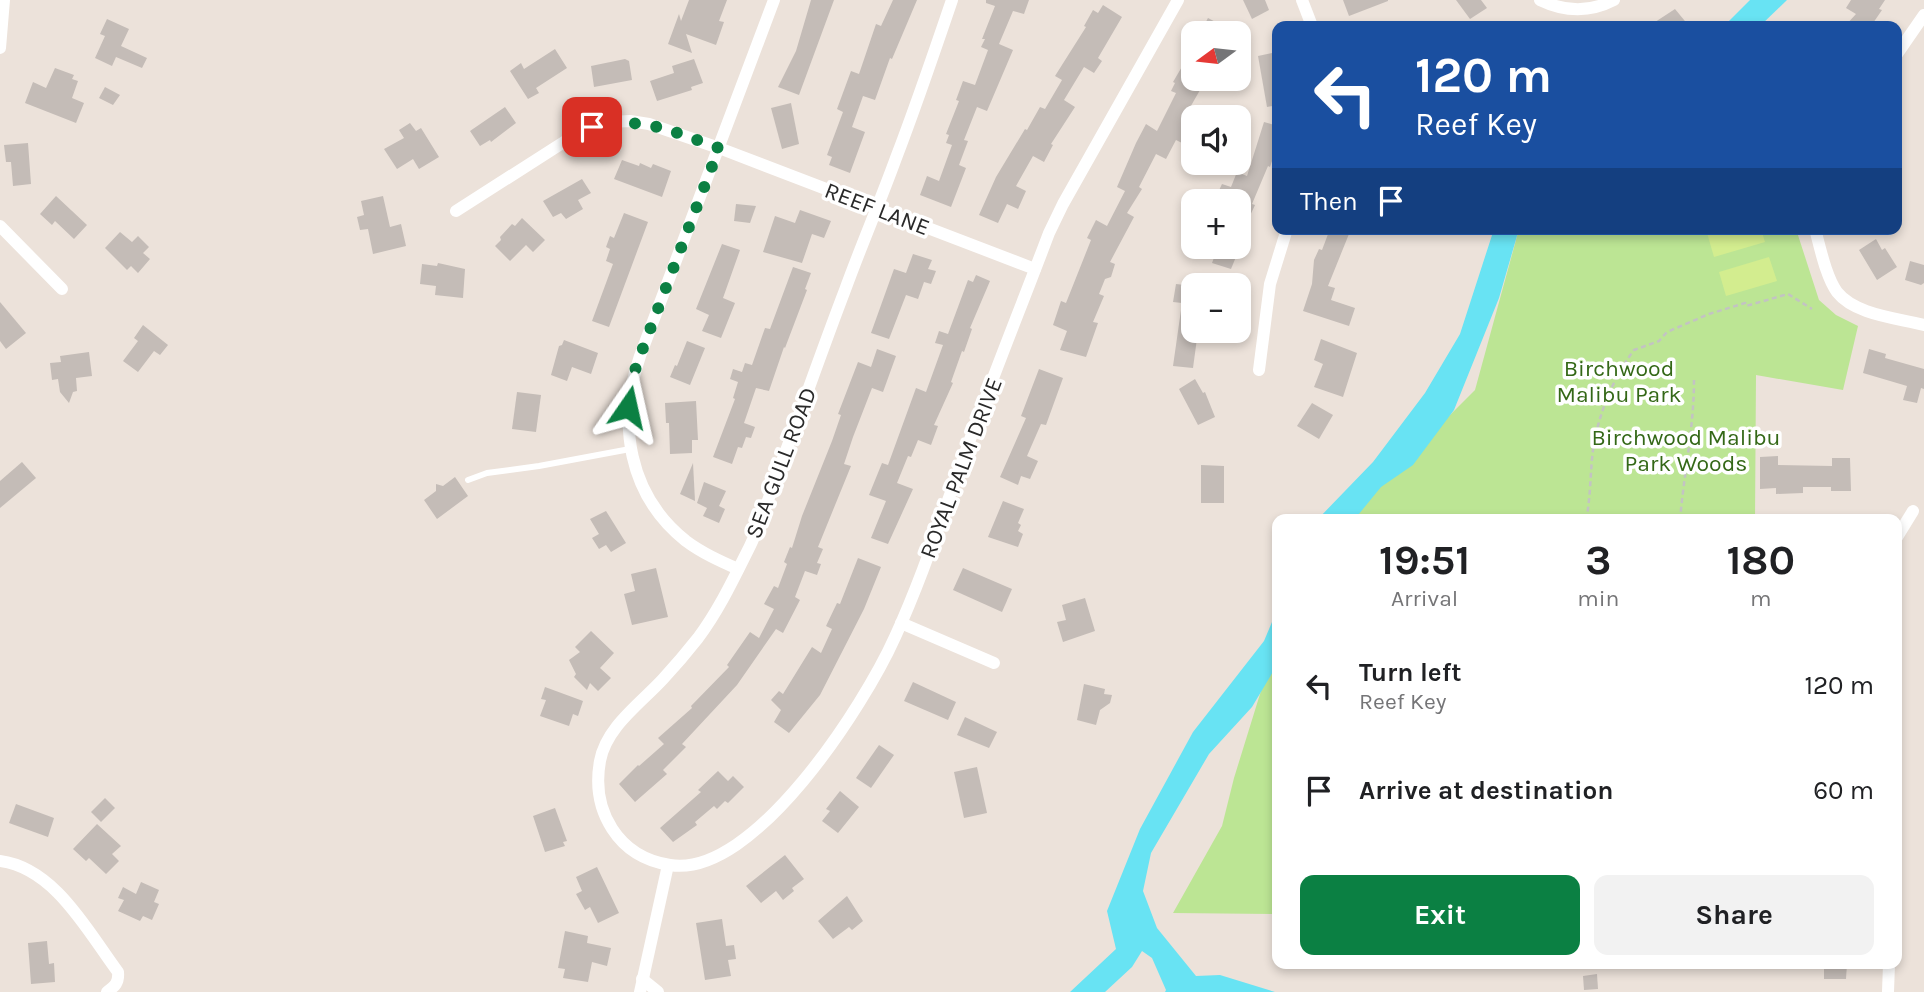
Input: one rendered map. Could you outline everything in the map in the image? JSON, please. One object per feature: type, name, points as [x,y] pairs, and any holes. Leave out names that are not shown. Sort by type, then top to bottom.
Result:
[{"type":"street","points":[[0,48],[4,0]]},
{"type":"street","points":[[738,569],[686,541],[668,524],[644,489],[630,449],[628,407],[632,379],[774,0]]},
{"type":"street","name":"SEA GULL ROAD","points":[[668,865],[635,852],[610,828],[599,797],[598,779],[604,746],[618,725],[695,642],[713,617],[752,541],[877,210],[952,0]]},
{"type":"street","name":"ROYAL PALM DRIVE","points":[[668,865],[698,864],[715,859],[767,820],[831,745],[894,640],[943,518],[964,455],[1035,269],[1063,204],[1178,0]]},
{"type":"street","points":[[1302,0],[1310,21]]},
{"type":"street","points":[[1540,0],[1555,7],[1587,10],[1614,0]]},
{"type":"street","points":[[1902,47],[1924,15]]},
{"type":"street","name":"REEF LANE","points":[[456,211],[578,133],[611,122],[649,124],[719,148],[1035,269]]},
{"type":"street","points":[[0,226],[62,289]]},
{"type":"street","points":[[1259,370],[1270,284],[1285,235]]},
{"type":"street","points":[[1817,235],[1833,284],[1842,297],[1869,311],[1924,325]]},
{"type":"street","points":[[1902,528],[1913,511]]},
{"type":"street","points":[[901,623],[995,663]]},
{"type":"street","points":[[0,861],[26,868],[57,890],[118,972],[119,980],[116,986],[107,992]]},
{"type":"street","points":[[658,992],[641,986],[668,865]]},
{"type":"street","points":[[1888,992],[1889,969]]},
{"type":"lane","points":[[468,480],[487,473],[630,449]]},
{"type":"path","points":[[1587,514],[1599,421],[1616,379],[1634,350],[1659,341],[1667,332],[1709,314],[1788,293],[1812,309]]},
{"type":"path","points":[[1681,514],[1694,416],[1694,380]]},
{"type":"green space","name":"Birchwood Malibu Park","points":[[1517,235],[1798,235],[1819,300],[1836,315],[1858,326],[1843,390],[1756,375],[1755,514],[1351,514],[1475,390]]},
{"type":"green space","points":[[1708,235],[1763,235],[1765,242],[1714,257]]},
{"type":"green space","points":[[1769,257],[1777,281],[1726,296],[1719,272]]},
{"type":"green space","points":[[1272,655],[1272,914],[1173,913],[1222,826]]},
{"type":"water","points":[[1750,0],[1787,0],[1765,21],[1729,21]]},
{"type":"water","points":[[1492,235],[1517,235],[1499,298],[1454,410],[1413,465],[1381,487],[1359,514],[1323,514],[1373,462],[1425,393],[1460,334]]},
{"type":"water","points":[[1272,622],[1272,673],[1252,707],[1209,754],[1151,853],[1143,891],[1157,928],[1196,976],[1220,975],[1275,992],[1165,992],[1152,958],[1142,951],[1132,967],[1105,992],[1070,992],[1116,949],[1107,911],[1140,829],[1193,732],[1264,641]]},
{"type":"building","points":[[689,0],[727,0],[719,21],[724,22],[716,45],[686,34],[692,53],[668,44],[679,14],[681,21]]},
{"type":"building","points":[[811,0],[834,0],[799,95],[778,87],[796,51]]},
{"type":"building","points":[[893,0],[917,0],[892,59],[890,58],[875,100],[863,96],[852,127],[865,132],[850,173],[829,165],[832,157],[827,155],[843,112],[837,109],[851,71],[859,74],[876,24],[881,26]]},
{"type":"building","points":[[986,0],[1029,0],[1024,14],[1013,11],[999,44],[1013,50],[987,111],[977,107],[964,140],[968,141],[959,165],[966,168],[951,207],[920,195],[927,176],[939,181],[952,145],[946,143],[949,135],[946,134],[959,101],[956,100],[963,81],[975,85],[988,50],[981,47],[985,39],[982,39],[995,6],[986,3]]},
{"type":"building","points":[[1243,0],[1265,0],[1269,10],[1252,19]]},
{"type":"building","points":[[1343,0],[1388,0],[1388,1],[1349,16]]},
{"type":"building","points":[[1456,0],[1481,0],[1487,8],[1470,19]]},
{"type":"building","points":[[1851,0],[1885,0],[1874,21],[1850,21],[1856,14],[1846,8]]},
{"type":"building","points":[[1103,5],[1122,17],[1098,58],[1102,61],[1094,73],[1084,67],[1064,100],[1075,107],[1051,144],[1053,145],[1044,162],[1033,156],[1016,186],[1026,191],[1018,209],[1007,204],[998,223],[979,215],[996,177],[1025,129],[1027,130],[1040,107],[1045,109],[1062,80],[1055,76],[1086,27],[1084,26],[1093,10],[1098,13]]},
{"type":"building","points":[[1675,9],[1685,21],[1657,21]]},
{"type":"building","points":[[107,19],[129,29],[121,46],[147,58],[142,68],[116,57],[112,66],[95,58],[105,36],[100,34]]},
{"type":"building","points":[[555,49],[567,68],[536,88],[539,93],[528,99],[510,71],[521,63],[524,69]]},
{"type":"building","points":[[1272,53],[1272,106],[1267,107],[1258,56]]},
{"type":"building","points":[[625,59],[629,61],[632,80],[594,87],[591,66]]},
{"type":"building","points":[[694,59],[703,83],[691,87],[692,90],[657,101],[650,81],[674,73],[672,66]]},
{"type":"building","points":[[55,68],[74,75],[72,79],[78,81],[72,98],[84,103],[76,123],[25,103],[33,82],[46,88]]},
{"type":"building","points":[[1181,68],[1181,91],[1199,91],[1191,105],[1181,105],[1181,142],[1176,140],[1166,159],[1156,154],[1139,187],[1142,189],[1127,213],[1134,217],[1110,262],[1115,264],[1111,277],[1105,279],[1099,294],[1104,296],[1093,322],[1098,323],[1086,357],[1060,350],[1067,331],[1053,325],[1061,301],[1066,303],[1091,240],[1087,238],[1096,220],[1107,226],[1125,191],[1117,187],[1136,143],[1146,124],[1157,131],[1176,93],[1171,91],[1175,83],[1173,82]]},
{"type":"building","points":[[105,87],[120,95],[113,105],[99,98]]},
{"type":"building","points":[[791,103],[799,144],[782,149],[771,108]]},
{"type":"building","points":[[505,107],[516,123],[491,142],[490,140],[480,146],[470,131]]},
{"type":"building","points":[[1264,122],[1272,124],[1272,161],[1252,204],[1255,205],[1251,214],[1251,189],[1220,189],[1222,184],[1231,187],[1236,175],[1251,175],[1251,163]]},
{"type":"building","points":[[410,123],[416,131],[421,128],[439,157],[419,169],[413,159],[397,169],[384,149],[404,138],[399,130]]},
{"type":"building","points":[[28,143],[31,184],[13,186],[11,162],[6,162],[4,145]]},
{"type":"building","points":[[622,160],[651,168],[653,164],[671,171],[662,197],[614,179]]},
{"type":"building","points":[[582,179],[591,193],[578,200],[583,209],[566,219],[561,213],[553,217],[543,201]]},
{"type":"building","points":[[56,196],[87,225],[74,239],[55,221],[52,225],[40,214]]},
{"type":"building","points":[[383,196],[390,227],[401,224],[406,246],[373,254],[368,229],[360,230],[357,217],[364,215],[361,201]]},
{"type":"building","points":[[736,204],[756,206],[750,223],[734,221]]},
{"type":"building","points":[[800,210],[831,221],[824,238],[812,234],[802,263],[763,252],[775,216],[795,223]]},
{"type":"building","points":[[624,213],[648,222],[609,327],[592,321],[613,264],[606,261],[610,249],[606,247],[610,236],[614,238]]},
{"type":"building","points":[[522,218],[545,240],[533,252],[526,245],[510,261],[495,246],[512,224],[515,226]]},
{"type":"building","points":[[120,232],[132,242],[138,236],[149,247],[143,253],[150,259],[138,273],[131,266],[127,270],[105,248]]},
{"type":"building","points":[[1328,235],[1349,235],[1328,286],[1335,288],[1331,300],[1355,308],[1349,326],[1303,311],[1312,284],[1314,260],[1319,249],[1322,250]]},
{"type":"building","points":[[1876,239],[1897,267],[1877,280],[1859,250]]},
{"type":"building","points":[[722,244],[740,250],[723,298],[735,303],[721,338],[702,331],[709,315],[696,309]]},
{"type":"building","points":[[913,254],[932,260],[928,269],[936,271],[931,284],[924,282],[918,299],[906,295],[889,339],[871,333],[894,269],[906,273]]},
{"type":"building","points":[[1214,259],[1235,259],[1231,269],[1212,263]]},
{"type":"building","points":[[1910,261],[1924,265],[1924,283],[1921,285],[1905,280]]},
{"type":"building","points":[[438,263],[465,269],[463,298],[435,295],[436,286],[420,284],[422,264],[437,266]]},
{"type":"building","points":[[793,267],[811,273],[805,289],[807,290],[769,391],[756,388],[744,423],[755,427],[751,438],[746,437],[742,448],[738,447],[732,464],[713,457],[735,399],[733,398],[738,382],[730,379],[733,369],[742,372],[745,363],[752,365],[765,328],[770,329]]},
{"type":"building","points":[[976,275],[990,281],[970,328],[972,329],[964,352],[962,351],[951,382],[953,383],[934,425],[938,426],[931,445],[918,440],[911,457],[908,456],[897,483],[913,489],[888,544],[871,538],[886,501],[869,495],[882,463],[888,465],[916,388],[926,392],[943,345],[935,343],[939,331],[948,334],[968,280],[973,282]]},
{"type":"building","points":[[1176,284],[1181,285],[1181,303],[1173,302]]},
{"type":"building","points":[[0,302],[26,333],[6,349],[0,341]]},
{"type":"building","points":[[1181,310],[1181,343],[1196,343],[1193,368],[1173,366]]},
{"type":"building","points":[[143,325],[168,345],[160,355],[154,351],[138,372],[123,361],[138,341],[134,338]]},
{"type":"building","points":[[1321,339],[1357,353],[1343,397],[1314,387],[1323,364],[1314,360]]},
{"type":"building","points":[[564,340],[598,353],[591,374],[572,367],[567,381],[551,375],[559,346]]},
{"type":"building","points":[[687,341],[705,348],[690,385],[670,377]]},
{"type":"building","points":[[877,349],[896,356],[883,392],[872,388],[853,437],[844,464],[851,466],[818,547],[823,549],[817,563],[821,564],[817,575],[805,571],[795,597],[800,600],[783,633],[776,629],[737,685],[682,744],[686,747],[663,770],[667,774],[635,802],[619,784],[664,744],[658,738],[692,708],[729,667],[727,665],[750,632],[759,638],[774,609],[764,604],[774,586],[778,588],[787,564],[784,562],[790,547],[792,548],[832,441],[841,415],[838,414],[858,362],[871,367]]},
{"type":"building","points":[[1869,349],[1886,354],[1885,358],[1924,369],[1924,389],[1921,388],[1917,403],[1903,400],[1907,386],[1863,373]]},
{"type":"building","points":[[89,352],[92,376],[76,378],[77,391],[73,392],[69,403],[60,392],[58,379],[52,380],[50,363],[61,362],[60,356]]},
{"type":"building","points":[[1039,369],[1063,378],[1046,425],[1041,424],[1027,456],[1038,461],[1030,479],[1021,476],[1018,485],[1000,477],[1026,418],[1021,416]]},
{"type":"building","points":[[1195,379],[1203,393],[1205,392],[1215,417],[1198,425],[1179,389]]},
{"type":"building","points":[[517,392],[541,395],[536,432],[512,429]]},
{"type":"building","points":[[696,401],[698,440],[692,440],[692,453],[670,454],[665,403]]},
{"type":"building","points":[[1312,403],[1333,415],[1319,439],[1297,426]]},
{"type":"building","points":[[1778,456],[1778,465],[1832,466],[1832,458],[1850,458],[1851,491],[1831,491],[1831,487],[1803,487],[1803,493],[1776,494],[1776,488],[1760,489],[1760,457]]},
{"type":"building","points":[[22,462],[36,478],[0,508],[0,481]]},
{"type":"building","points":[[693,463],[695,501],[680,494]]},
{"type":"building","points":[[1201,465],[1224,466],[1224,503],[1201,503]]},
{"type":"building","points":[[455,477],[468,496],[437,519],[424,500],[436,491],[436,484],[443,486]]},
{"type":"building","points":[[704,482],[726,491],[719,506],[725,509],[719,523],[703,516],[707,508],[697,503]]},
{"type":"building","points":[[1003,501],[1024,509],[1018,523],[1021,525],[1018,531],[1023,534],[1018,547],[988,537]]},
{"type":"building","points":[[606,511],[626,543],[611,552],[606,545],[599,549],[592,538],[599,534],[590,519]]},
{"type":"building","points":[[858,558],[881,567],[864,609],[820,695],[789,733],[774,722],[781,710],[771,700],[779,691],[783,694],[812,647],[821,653],[832,629],[826,626],[837,603],[840,604]]},
{"type":"building","points":[[656,568],[668,617],[632,625],[624,594],[635,591],[631,574]]},
{"type":"building","points":[[963,568],[1012,589],[1002,612],[953,590]]},
{"type":"building","points":[[1085,598],[1095,631],[1063,642],[1057,622],[1066,620],[1062,605]]},
{"type":"building","points":[[591,631],[614,653],[600,668],[611,678],[598,691],[590,683],[587,690],[574,677],[576,674],[569,660],[580,652],[575,647]]},
{"type":"building","points":[[913,682],[956,702],[948,720],[904,701]]},
{"type":"building","points":[[1084,684],[1105,689],[1104,694],[1112,695],[1110,703],[1100,710],[1096,725],[1077,720]]},
{"type":"building","points":[[545,687],[583,701],[578,716],[573,714],[569,726],[540,716],[546,700],[541,699]]},
{"type":"building","points":[[965,717],[997,732],[989,748],[957,735]]},
{"type":"building","points":[[879,745],[894,755],[871,788],[856,778]]},
{"type":"building","points":[[977,767],[987,813],[964,818],[954,772]]},
{"type":"building","points":[[718,771],[728,781],[733,776],[744,787],[728,803],[725,801],[717,809],[714,806],[695,822],[697,825],[673,842],[660,828],[701,792],[698,790]]},
{"type":"building","points":[[840,791],[859,807],[838,833],[822,821],[830,811],[826,809]]},
{"type":"building","points":[[105,798],[115,808],[101,822],[91,812]]},
{"type":"building","points":[[16,804],[54,818],[48,837],[9,823]]},
{"type":"building","points":[[555,808],[567,841],[563,842],[565,846],[545,852],[533,816]]},
{"type":"building","points":[[97,824],[121,846],[112,854],[119,861],[106,874],[89,858],[86,861],[73,849]]},
{"type":"building","points":[[785,855],[804,879],[792,888],[794,891],[783,900],[776,891],[761,903],[746,886]]},
{"type":"building","points":[[597,867],[619,913],[598,923],[590,907],[585,910],[576,894],[582,891],[576,877]]},
{"type":"building","points":[[141,882],[159,890],[154,902],[159,904],[152,920],[143,916],[140,921],[118,911],[124,900],[118,898],[123,887],[136,894]]},
{"type":"building","points":[[847,896],[863,921],[833,939],[818,921]]},
{"type":"building","points":[[722,919],[726,946],[734,945],[736,959],[728,960],[731,976],[705,980],[696,923]]},
{"type":"building","points":[[565,931],[588,936],[587,943],[611,948],[607,966],[592,962],[588,982],[563,978],[565,969],[558,968]]},
{"type":"building","points":[[47,941],[49,964],[54,963],[55,982],[31,984],[28,943]]},
{"type":"building","points":[[1824,969],[1847,969],[1846,979],[1824,979]]},
{"type":"building","points":[[1597,974],[1598,989],[1584,990],[1583,976]]},
{"type":"route","points":[[592,127],[630,121],[649,124],[719,148],[640,356],[632,379],[628,407]]},
{"type":"park label","name":"Birchwood Malibu Park Woods","points":[[1686,450]]}]
